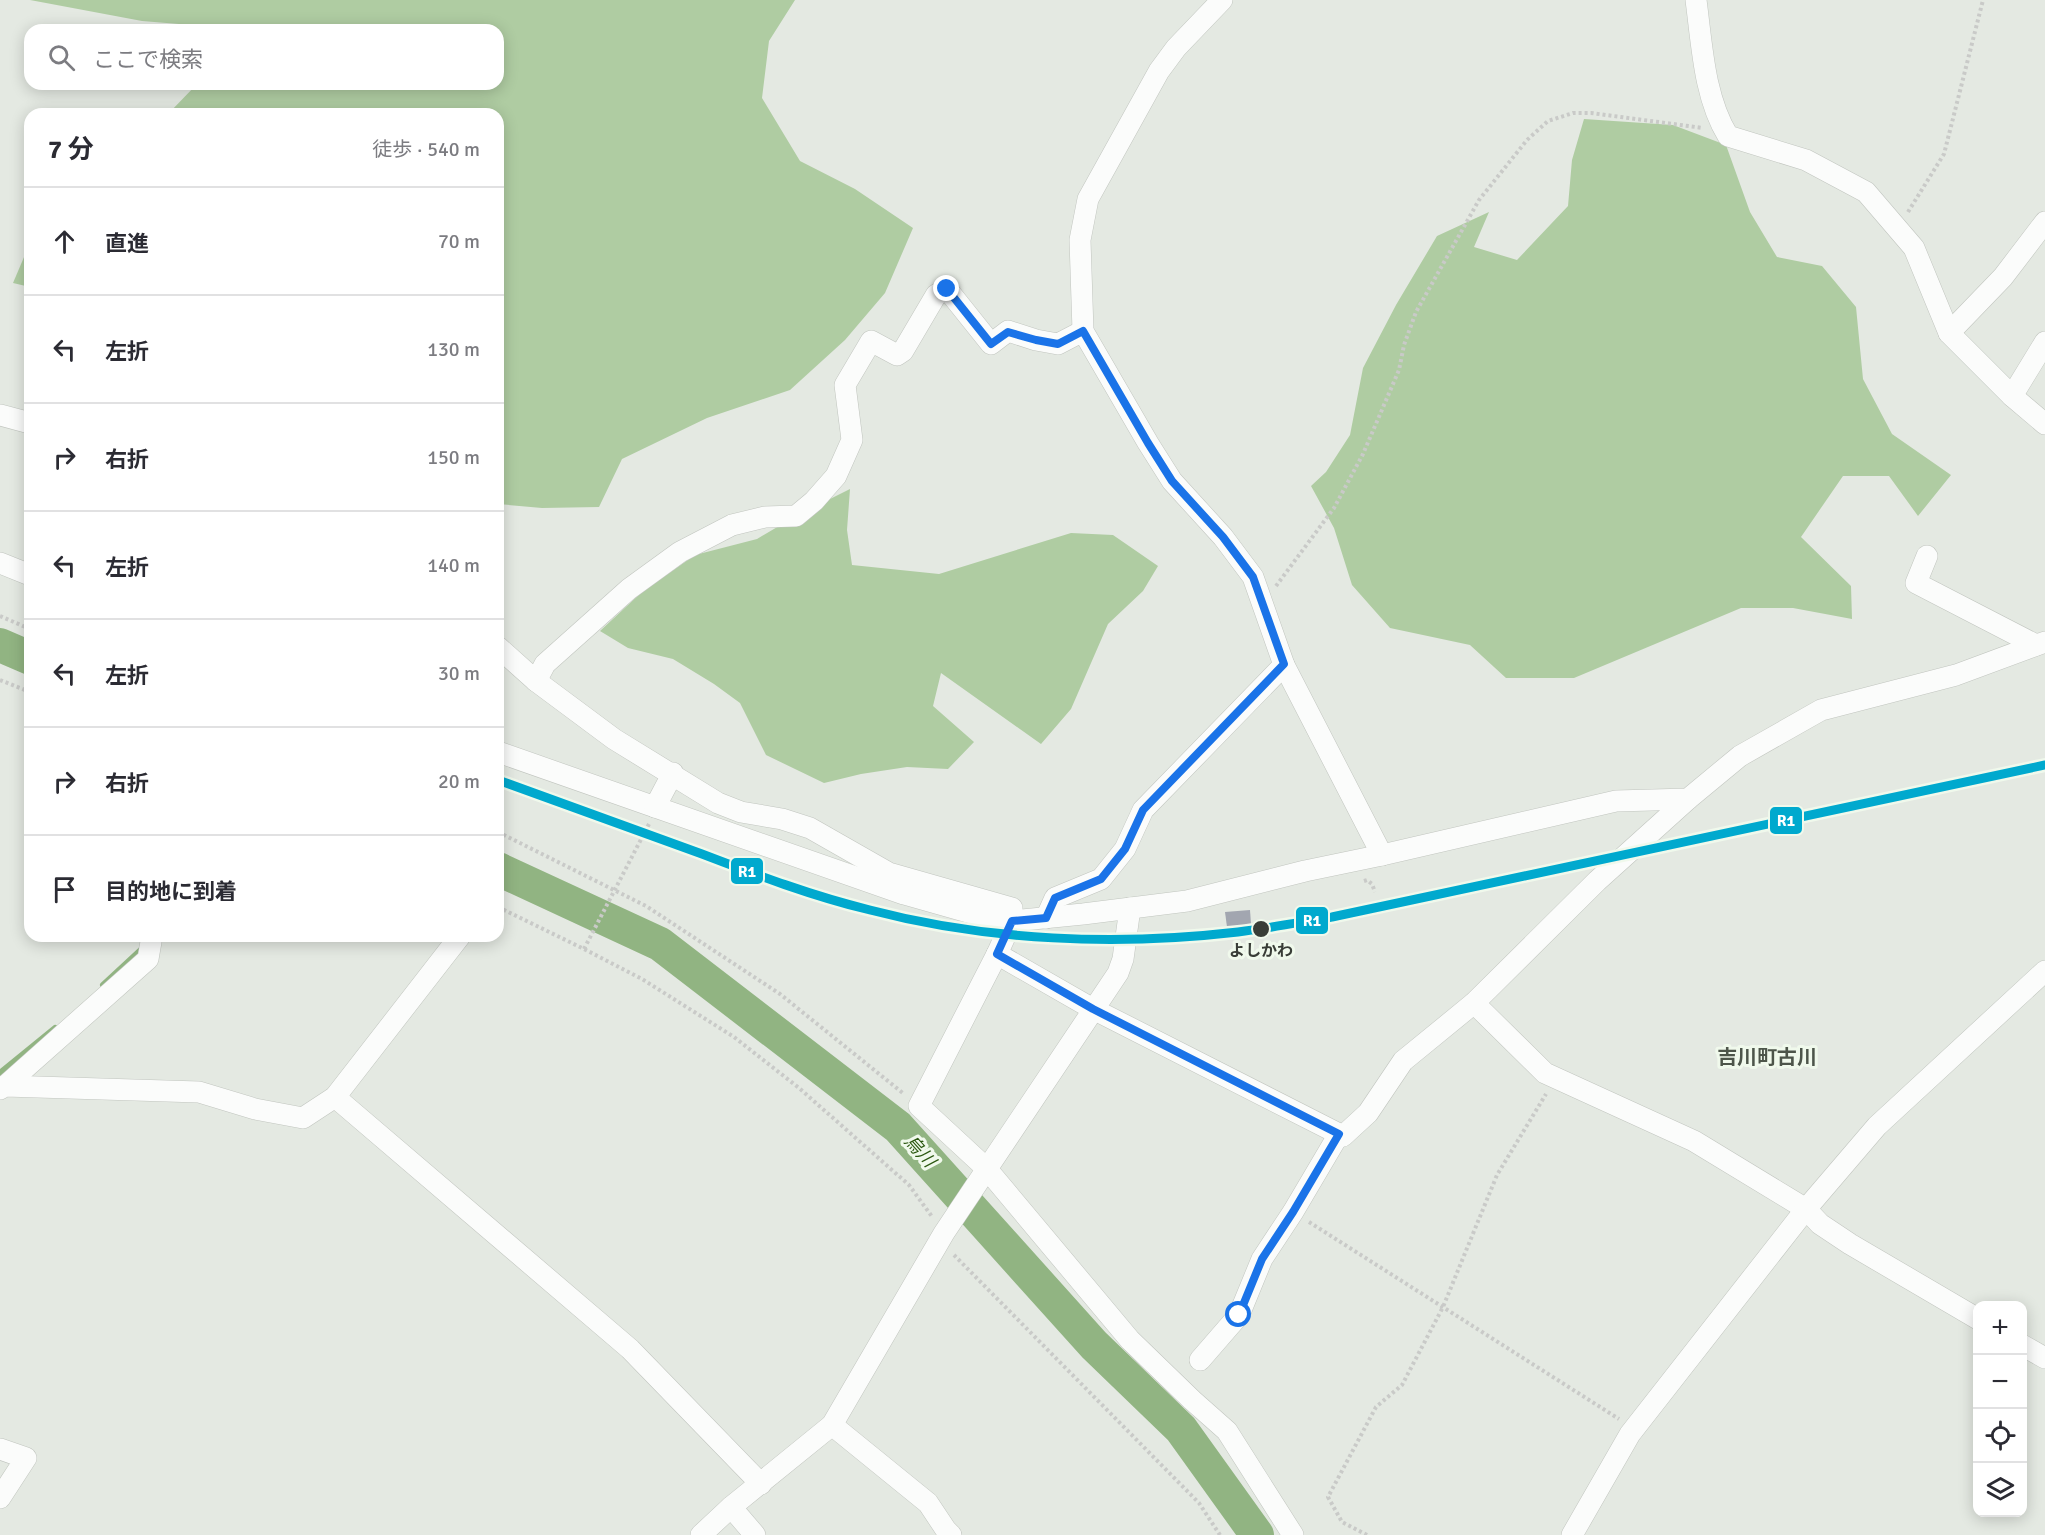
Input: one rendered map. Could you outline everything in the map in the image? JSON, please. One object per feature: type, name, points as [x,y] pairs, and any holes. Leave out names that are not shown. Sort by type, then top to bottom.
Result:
[{"type":"street","points":[[1222,0],[1176,48],[1159,71],[1088,199],[1080,240],[1083,331],[1172,481],[1229,544],[1253,577],[1284,664],[1382,855]]},
{"type":"street","points":[[1696,0],[1707,75],[1720,122],[1728,136],[1806,160],[1866,192],[1914,248],[1949,333],[2012,396],[2045,424]]},
{"type":"street","points":[[1949,333],[2041,234]]},
{"type":"street","points":[[536,681],[545,664],[628,589],[680,552],[732,525],[765,517],[796,516],[814,501],[836,476],[852,440],[845,385],[871,341],[897,355],[903,351],[936,295],[947,289],[991,344],[1008,332],[1058,344],[1083,331]]},
{"type":"street","points":[[2012,396],[2045,342]]},
{"type":"street","points":[[0,415],[24,421]]},
{"type":"street","points":[[1927,556],[1916,583],[2040,644]]},
{"type":"street","points":[[0,563],[24,573]]},
{"type":"street","points":[[997,954],[1093,1009],[1343,1136],[1368,1113],[1403,1061],[1474,1003],[1597,880],[1740,756],[1821,710],[1956,675],[2040,644]]},
{"type":"street","points":[[504,652],[536,681],[614,739],[718,802],[741,812],[782,819],[810,828],[889,873],[1012,908],[1012,921],[997,954],[919,1106],[984,1171],[1130,1340],[1227,1431],[1293,1535]]},
{"type":"street","points":[[1046,918],[1055,898],[1101,879],[1125,849],[1143,810],[1284,664]]},
{"type":"street","points":[[504,754],[904,894],[1012,921],[1187,900],[1616,801],[1688,799]]},
{"type":"street","points":[[655,807],[672,773]]},
{"type":"street","points":[[701,1535],[731,1507],[832,1425],[946,1230],[1118,973],[1123,959],[1130,908]]},
{"type":"street","points":[[3,1087],[148,959],[151,942]]},
{"type":"street","points":[[3,1087],[199,1092],[255,1109],[303,1118],[335,1097],[455,942]]},
{"type":"street","points":[[1572,1535],[1634,1429],[1806,1209],[1877,1126],[2045,971]]},
{"type":"street","points":[[1474,1003],[1545,1073],[1694,1141],[1806,1209],[1820,1224],[1850,1244],[1973,1317]]},
{"type":"street","points":[[335,1097],[630,1349],[761,1484]]},
{"type":"street","points":[[1200,1360],[1239,1315],[1262,1259],[1339,1134]]},
{"type":"street","points":[[2027,1348],[2045,1358]]},
{"type":"street","points":[[832,1425],[928,1503],[951,1535]]},
{"type":"street","points":[[0,1449],[26,1458],[0,1498]]},
{"type":"street","points":[[731,1507],[756,1535]]},
{"type":"path","points":[[1898,228],[1944,154],[1983,0]]},
{"type":"path","points":[[1263,603],[1334,508],[1363,454],[1387,401],[1399,370],[1404,345],[1416,312],[1479,200],[1527,140],[1548,121],[1573,113],[1591,113],[1706,128],[1728,136]]},
{"type":"path","points":[[0,616],[24,626]]},
{"type":"path","points":[[0,680],[24,690]]},
{"type":"path","points":[[584,948],[652,819],[655,807]]},
{"type":"path","points":[[504,835],[646,906],[780,994],[919,1106]]},
{"type":"path","points":[[504,910],[642,979],[734,1037],[799,1088],[909,1185],[946,1230],[955,1257],[1199,1503],[1220,1535]]},
{"type":"path","points":[[1367,1535],[1342,1522],[1328,1497],[1376,1407],[1402,1384],[1443,1307],[1497,1175],[1556,1078]]},
{"type":"path","points":[[1293,1212],[1634,1429]]},
{"type":"green space","points":[[30,0],[795,0],[769,41],[762,98],[800,161],[855,189],[913,228],[885,293],[845,340],[790,390],[707,418],[622,459],[599,507],[542,508],[504,505],[504,108],[174,108],[191,90],[504,90],[504,24],[179,24],[142,21]]},
{"type":"green space","points":[[1584,119],[1673,125],[1726,145],[1750,212],[1777,257],[1822,266],[1856,307],[1863,379],[1892,434],[1951,475],[1918,516],[1889,476],[1843,476],[1801,537],[1851,586],[1852,619],[1793,608],[1741,608],[1574,678],[1506,678],[1470,645],[1390,628],[1352,585],[1334,528],[1311,486],[1326,472],[1350,435],[1363,368],[1396,305],[1437,236],[1489,212],[1474,247],[1517,260],[1568,206],[1572,160]]},
{"type":"green space","points":[[24,257],[24,286],[13,283]]},
{"type":"green space","points":[[850,489],[847,530],[852,565],[939,574],[1071,533],[1113,535],[1158,566],[1143,591],[1108,624],[1071,709],[1041,744],[941,673],[933,706],[974,742],[948,769],[907,767],[861,774],[824,783],[766,755],[740,703],[714,684],[673,659],[628,648],[600,631],[642,592],[695,555],[757,539]]},
{"type":"building","points":[[1250,910],[1251,924],[1227,927],[1225,912]]},
{"type":"waterway","name":"烏川","points":[[0,645],[24,655]]},
{"type":"waterway","name":"烏川","points":[[504,872],[660,944],[898,1127],[1094,1345],[1181,1429],[1257,1535]]},
{"type":"waterway","points":[[103,985],[144,947]]},
{"type":"waterway","points":[[0,1073],[55,1028]]},
{"type":"transit line","name":"R1","points":[[504,782],[806,892],[848,904],[915,920],[1006,934],[1053,938],[1146,939],[1238,932],[1332,917],[2045,765]]},
{"type":"place","name":"よしかわ","points":[[1261,929]]},
{"type":"district","name":"吉川町古川","points":[[1767,1057]]},
{"type":"route","points":[[947,289],[991,344],[1008,332],[1058,344],[1083,331],[1172,481],[1223,537],[1253,577],[1284,664],[1143,810],[1125,849],[1101,879],[1055,898],[1046,918],[1012,921],[997,954],[1093,1009],[1339,1134],[1262,1259],[1239,1315]]}]
